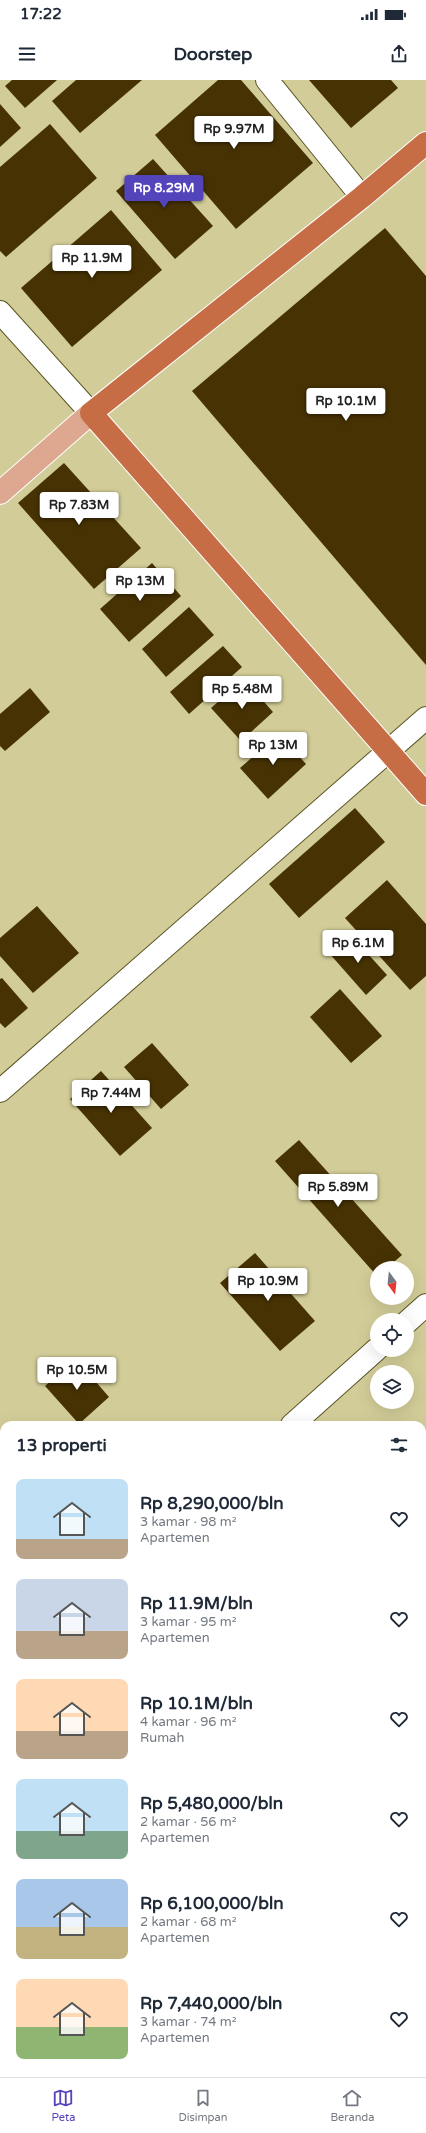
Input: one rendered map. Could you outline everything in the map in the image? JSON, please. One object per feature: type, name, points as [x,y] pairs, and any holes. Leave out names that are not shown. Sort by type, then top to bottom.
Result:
[{"type":"highway","points":[[426,143],[362,197],[91,413],[426,794]]},
{"type":"main road","points":[[0,493],[91,413]]},
{"type":"street","points":[[267,80],[362,197]]},
{"type":"street","points":[[0,312],[91,413]]},
{"type":"street","points":[[0,1091],[426,718]]},
{"type":"street","points":[[414,1316],[426,1305]]},
{"type":"street","points":[[296,1421],[370,1355]]},
{"type":"building","points":[[12,80],[57,80],[25,108],[5,86]]},
{"type":"building","points":[[76,80],[142,80],[80,133],[52,101]]},
{"type":"building","points":[[218,80],[241,80],[313,163],[236,229],[155,135]]},
{"type":"building","points":[[309,80],[391,80],[398,88],[351,128]]},
{"type":"building","points":[[0,104],[21,128],[0,147]]},
{"type":"building","points":[[50,124],[97,178],[6,257],[0,251],[0,167]]},
{"type":"building","points":[[153,159],[213,226],[175,259],[116,191]]},
{"type":"building","points":[[111,210],[162,270],[72,347],[21,288]]},
{"type":"building","points":[[385,228],[426,276],[426,665],[192,391]]},
{"type":"building","points":[[64,463],[141,548],[94,589],[18,503]]},
{"type":"building","points":[[152,563],[181,596],[129,642],[100,609]]},
{"type":"building","points":[[189,607],[214,635],[166,677],[142,649]]},
{"type":"building","points":[[223,646],[242,667],[189,714],[170,692]]},
{"type":"building","points":[[244,679],[273,712],[241,741],[211,708]]},
{"type":"building","points":[[30,688],[50,712],[5,751],[0,746],[0,714]]},
{"type":"building","points":[[279,734],[306,764],[268,799],[240,768]]},
{"type":"building","points":[[355,808],[385,842],[299,918],[269,884]]},
{"type":"building","points":[[387,880],[426,924],[426,976],[410,990],[345,918]]},
{"type":"building","points":[[37,906],[79,953],[33,993],[0,956],[0,938]]},
{"type":"building","points":[[350,934],[387,975],[366,995],[329,953]]},
{"type":"building","points":[[2,978],[28,1008],[5,1028],[0,1023],[0,979]]},
{"type":"building","points":[[340,989],[382,1036],[351,1063],[310,1017]]},
{"type":"building","points":[[152,1043],[189,1085],[161,1109],[124,1067]]},
{"type":"building","points":[[101,1071],[152,1128],[120,1156],[70,1099]]},
{"type":"building","points":[[299,1140],[402,1255],[395,1261],[370,1261],[370,1268],[275,1161]]},
{"type":"building","points":[[255,1253],[315,1321],[280,1351],[220,1283]]},
{"type":"building","points":[[76,1359],[109,1397],[82,1421],[76,1421],[45,1386]]}]
